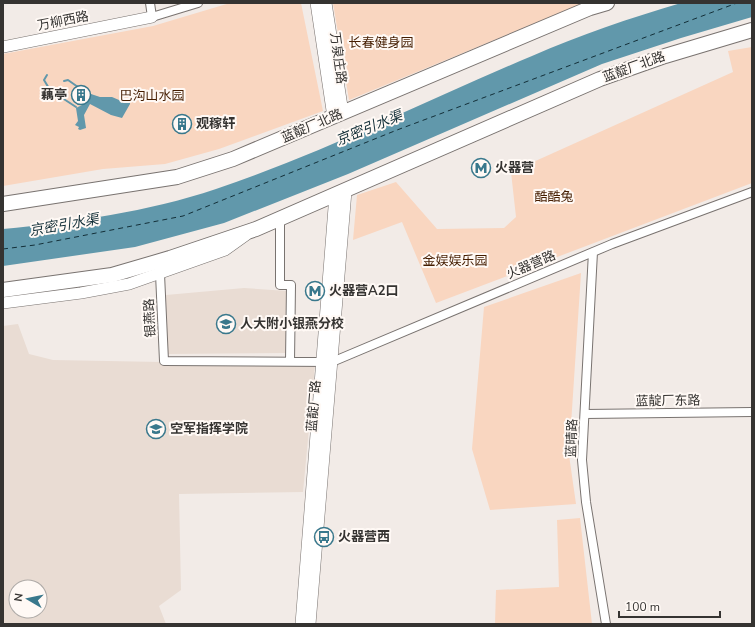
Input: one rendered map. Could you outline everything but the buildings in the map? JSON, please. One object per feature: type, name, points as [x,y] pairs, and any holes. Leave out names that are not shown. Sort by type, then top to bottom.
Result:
[{"type":"highway","name":"蓝靛厂北路","points":[[3,204],[177,177],[233,159],[590,8],[607,3]]},
{"type":"highway","name":"蓝靛厂北路","points":[[3,290],[112,274],[170,258],[256,228],[340,193],[600,79],[665,56],[752,30]]},
{"type":"street","points":[[150,3],[152,17]]},
{"type":"street","name":"万柳西路","points":[[3,47],[152,17],[198,3]]},
{"type":"street","name":"万泉庄路","points":[[316,3],[338,115]]},
{"type":"street","name":"万泉庄路","points":[[326,3],[338,115]]},
{"type":"street","name":"火器营路","points":[[326,362],[594,252],[752,192]]},
{"type":"street","name":"蓝靛厂路","points":[[301,624],[326,362],[340,193]]},
{"type":"street","points":[[280,218],[280,285],[291,285],[290,361],[326,362]]},
{"type":"street","name":"蓝靛厂北路","points":[[3,303],[116,286],[160,274],[225,250],[256,228]]},
{"type":"street","name":"蓝晴路","points":[[594,252],[582,460],[586,502],[606,624]]},
{"type":"street","name":"银燕路","points":[[160,274],[164,361],[290,361]]},
{"type":"street","name":"蓝靛厂路","points":[[310,624],[326,362]]},
{"type":"street","name":"蓝靛厂东路","points":[[585,414],[752,412]]},
{"type":"shaded area","name":"人大附小银燕分校","points":[[244,288],[287,291],[286,353],[166,354],[166,295]]},
{"type":"shaded area","name":"空军指挥学院","points":[[18,324],[29,354],[53,360],[315,365],[303,492],[179,494],[181,590],[159,606],[166,624],[3,624],[3,326]]},
{"type":"green space","name":"巴沟山水园","points":[[230,3],[301,3],[323,111],[219,149],[165,164],[103,169],[3,186],[3,54],[153,26]]},
{"type":"green space","name":"长春健身园","points":[[333,3],[584,3],[349,100]]},
{"type":"green space","points":[[752,47],[752,183],[436,303],[402,222],[353,240],[357,195],[396,182],[437,229],[504,228],[516,217],[511,172],[733,72],[728,51]]},
{"type":"green space","points":[[581,273],[569,455],[576,504],[490,510],[472,449],[484,307]]},
{"type":"green space","points":[[580,518],[592,624],[495,624],[496,590],[559,587],[557,520]]},
{"type":"water","name":"京密引水渠","points":[[681,3],[752,3],[752,17],[602,64],[348,174],[224,223],[135,247],[3,266],[3,229],[111,215],[164,204],[216,189],[256,175],[335,143],[550,48],[624,21]]},
{"type":"water","points":[[85,92],[100,97],[112,97],[126,103],[130,102],[130,104],[122,118],[111,115],[90,104],[84,115],[86,128],[80,130],[78,129],[79,127],[75,125],[78,121],[76,108],[84,104]]},
{"type":"waterway","points":[[47,75],[44,80],[50,90],[76,107]]},
{"type":"waterway","points":[[64,81],[68,80],[85,92]]},
{"type":"ferry route","points":[[3,249],[35,245],[183,216],[397,130],[737,3]]},
{"type":"place","name":"藕亭","points":[[81,95]]},
{"type":"place","name":"观稼轩","points":[[182,124]]},
{"type":"place","name":"火器营","points":[[481,168]]},
{"type":"place","name":"火器营A2口","points":[[315,291]]},
{"type":"place","name":"人大附小银燕分校","points":[[226,324]]},
{"type":"place","name":"空军指挥学院","points":[[156,429]]},
{"type":"place","name":"火器营西","points":[[324,537]]},
{"type":"park label","name":"酷酷兔","points":[[554,197]]},
{"type":"park label","name":"金娱娱乐园","points":[[455,261]]}]
